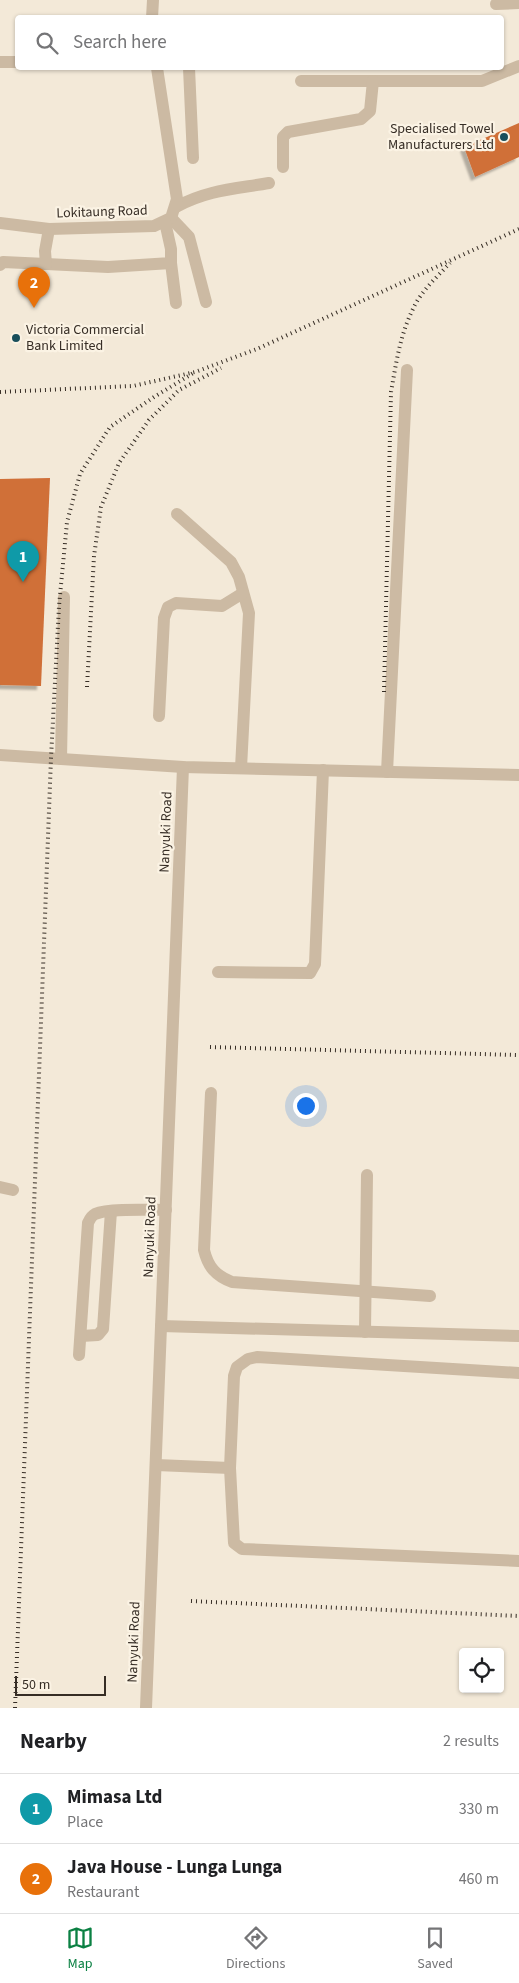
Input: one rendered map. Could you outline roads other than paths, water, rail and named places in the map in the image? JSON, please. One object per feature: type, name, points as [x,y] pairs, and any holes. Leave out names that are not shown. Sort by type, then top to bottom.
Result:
[{"type":"street","points":[[152,0],[152,15]]},
{"type":"street","points":[[496,4],[519,3]]},
{"type":"street","points":[[0,62],[15,62]]},
{"type":"street","points":[[301,81],[482,80],[519,66]]},
{"type":"street","points":[[157,70],[177,199],[171,215],[171,263],[176,303]]},
{"type":"street","points":[[188,70],[193,158]]},
{"type":"street","points":[[283,168],[283,137],[288,132],[361,119],[370,111],[373,81]]},
{"type":"street","name":"Lokitaung Road","points":[[0,223],[50,228],[154,226],[195,196],[269,183]]},
{"type":"street","points":[[171,215],[189,237],[206,302]]},
{"type":"street","points":[[46,264],[45,251],[50,228]]},
{"type":"street","points":[[0,264],[3,262],[108,267],[171,263]]},
{"type":"street","points":[[387,772],[408,370]]},
{"type":"street","points":[[176,514],[231,562],[239,577],[249,613],[241,768]]},
{"type":"street","points":[[159,716],[164,618],[168,607],[176,602],[222,606],[243,593]]},
{"type":"street","points":[[61,759],[64,597]]},
{"type":"street","points":[[0,755],[183,767],[519,775]]},
{"type":"street","name":"Nanyuki Road","points":[[146,1708],[183,767]]},
{"type":"street","points":[[218,972],[310,973],[315,964],[323,770]]},
{"type":"street","points":[[211,1093],[204,1250],[207,1262],[218,1277],[232,1282],[430,1296]]},
{"type":"street","points":[[365,1332],[367,1175]]},
{"type":"street","points":[[80,1355],[88,1223],[92,1216],[97,1213],[166,1210]]},
{"type":"street","points":[[81,1336],[98,1335],[103,1329],[111,1212]]},
{"type":"street","points":[[161,1326],[519,1336]]},
{"type":"street","points":[[519,1373],[257,1357],[248,1359],[237,1366],[234,1376],[230,1468],[234,1543],[242,1549],[519,1561]]},
{"type":"street","points":[[156,1465],[230,1468]]},
{"type":"railway","points":[[0,392],[133,386],[195,372],[257,349],[519,229]]},
{"type":"railway","points":[[384,692],[391,392],[402,339],[416,302],[450,263]]},
{"type":"railway","points":[[87,687],[94,556],[101,507],[119,463],[149,420],[179,390],[221,368]]},
{"type":"railway","points":[[15,1708],[51,758],[59,606],[67,522],[80,474],[110,427],[195,372]]},
{"type":"railway","points":[[210,1047],[519,1055]]},
{"type":"railway","points":[[191,1601],[519,1616]]},
{"type":"place","name":"Specialised Towel Manufacturers Ltd","points":[[504,137]]},
{"type":"place","name":"Java House - Lunga Lunga","points":[[34,308]]},
{"type":"place","name":"Victoria Commercial Bank Limited","points":[[16,338]]},
{"type":"place","name":"Mimasa Ltd","points":[[23,582]]}]
